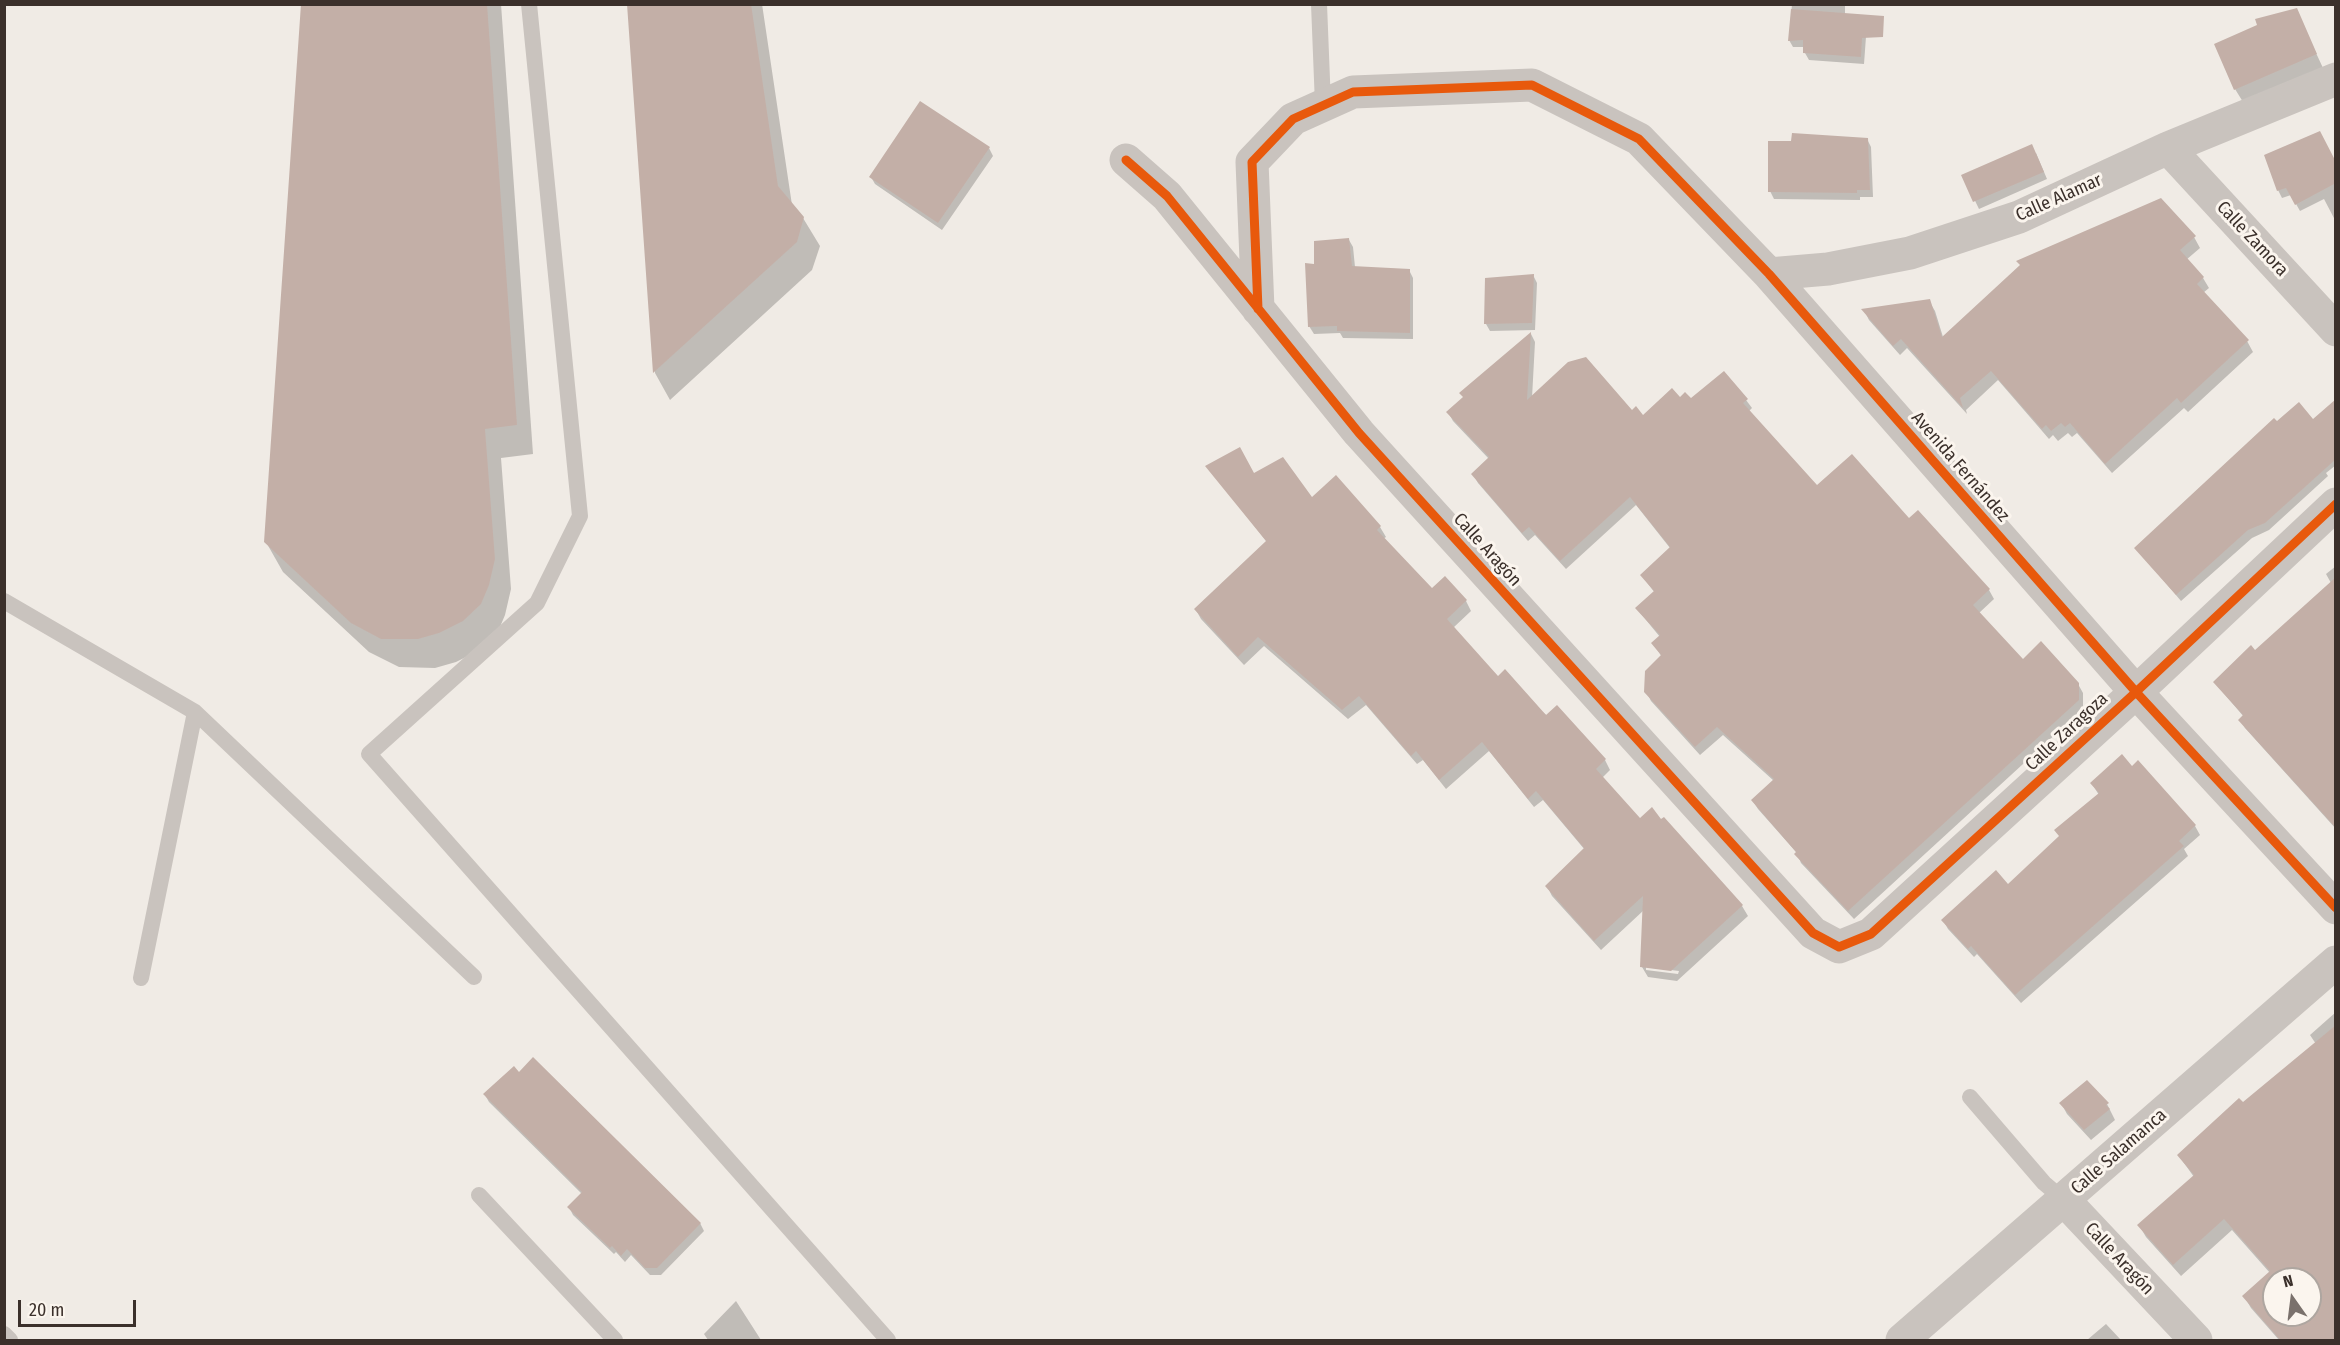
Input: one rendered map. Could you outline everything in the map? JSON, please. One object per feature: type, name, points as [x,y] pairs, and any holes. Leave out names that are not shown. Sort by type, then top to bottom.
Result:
[{"type":"street","name":"Calle Alamar","points":[[1769,274],[1828,269],[1910,253],[2019,217],[2169,148],[2336,79]]},
{"type":"street","name":"Avenida Fernández","points":[[1323,105],[1353,92],[1532,85],[1639,139],[1769,274],[2136,692],[2336,908]]},
{"type":"street","points":[[1258,309],[1252,162],[1293,119],[1323,105]]},
{"type":"street","name":"Calle Zamora","points":[[2169,148],[2336,330]]},
{"type":"street","name":"Calle Aragón","points":[[1126,160],[1167,196],[1359,433],[1797,916],[1813,933],[1839,947]]},
{"type":"street","name":"Calle Zaragoza","points":[[1839,947],[1871,934],[2136,692],[2336,504]]},
{"type":"street","name":"Calle Salamanca","points":[[1902,1341],[2336,962]]},
{"type":"street","name":"Calle Aragón","points":[[2064,1200],[2196,1341]]},
{"type":"lane","points":[[529,4],[580,516],[537,603],[369,754],[888,1341]]},
{"type":"lane","points":[[1318,4],[1323,105]]},
{"type":"lane","points":[[4,601],[195,712],[474,977]]},
{"type":"lane","points":[[141,978],[195,712]]},
{"type":"lane","name":"Calle Aragón","points":[[1970,1097],[2044,1183],[2064,1200]]},
{"type":"lane","points":[[479,1195],[615,1341]]},
{"type":"lane","points":[[4,1334],[10,1341]]},
{"type":"building","points":[[301,4],[487,4],[517,425],[485,429],[495,559],[489,585],[481,604],[463,621],[439,633],[418,639],[381,639],[351,623],[264,542]]},
{"type":"building","points":[[627,4],[751,4],[778,186],[804,217],[797,242],[653,373]]},
{"type":"building","points":[[2297,8],[2317,54],[2234,90],[2214,44],[2257,25],[2255,19]]},
{"type":"building","points":[[1791,9],[1884,16],[1883,37],[1862,38],[1861,57],[1803,53],[1803,40],[1788,41]]},
{"type":"building","points":[[920,101],[990,147],[938,223],[869,177]]},
{"type":"building","points":[[2320,131],[2336,162],[2336,183],[2295,205],[2286,188],[2277,191],[2264,155]]},
{"type":"building","points":[[1792,133],[1868,138],[1870,190],[1857,190],[1857,193],[1768,192],[1768,141],[1791,141]]},
{"type":"building","points":[[2032,144],[2044,172],[1973,202],[1961,175]]},
{"type":"building","points":[[2161,198],[2196,236],[2180,250],[2204,277],[2197,284],[2249,340],[2181,403],[2177,398],[2105,464],[2070,423],[2065,427],[2061,423],[2051,431],[2046,425],[2042,429],[1991,371],[1960,398],[1963,408],[1901,339],[1893,346],[1861,309],[1930,299],[1942,337],[2020,265],[2016,261]]},
{"type":"building","points":[[1349,238],[1352,266],[1410,269],[1410,333],[1337,331],[1337,326],[1308,327],[1305,263],[1314,264],[1314,241]]},
{"type":"building","points":[[1534,274],[1532,323],[1484,324],[1485,278]]},
{"type":"building","points":[[1531,332],[1527,400],[1568,362],[1586,357],[1632,410],[1636,406],[1643,415],[1672,388],[1680,397],[1685,392],[1691,398],[1724,371],[1748,399],[1743,403],[1817,485],[1852,454],[1909,518],[1918,510],[1990,589],[1973,605],[2023,659],[2041,641],[2079,683],[2079,700],[1848,911],[1794,854],[1796,852],[1751,800],[1774,779],[1717,727],[1695,747],[1644,692],[1645,671],[1661,655],[1651,643],[1660,635],[1635,608],[1654,591],[1640,575],[1670,547],[1630,497],[1560,561],[1529,527],[1522,533],[1471,474],[1489,457],[1446,412],[1463,397],[1459,393]]},
{"type":"building","points":[[2336,399],[2336,459],[2265,523],[2248,530],[2176,595],[2134,548],[2274,418],[2277,421],[2299,402],[2313,419]]},
{"type":"building","points":[[1240,447],[1254,473],[1283,457],[1312,497],[1336,475],[1381,526],[1377,530],[1432,588],[1445,576],[1467,600],[1447,619],[1498,676],[1505,669],[1546,715],[1557,705],[1606,759],[1596,769],[1640,818],[1652,807],[1661,819],[1664,817],[1743,905],[1671,971],[1640,967],[1643,896],[1594,941],[1545,886],[1584,848],[1536,791],[1528,799],[1482,742],[1439,780],[1416,751],[1411,756],[1359,696],[1342,710],[1258,637],[1238,657],[1194,609],[1266,541],[1205,466]]},
{"type":"building","points":[[2336,577],[2336,828],[2238,720],[2243,715],[2213,682],[2251,645],[2255,650]]},
{"type":"building","points":[[2122,754],[2132,766],[2138,760],[2196,825],[2179,841],[2184,846],[2015,995],[1971,946],[1968,949],[1941,920],[1996,870],[2008,884],[2059,836],[2054,830],[2099,793],[2090,783]]},
{"type":"building","points":[[2336,1025],[2336,1341],[2281,1341],[2269,1327],[2322,1327],[2322,1267],[2266,1267],[2224,1219],[2173,1265],[2137,1225],[2194,1175],[2177,1155],[2239,1098],[2243,1102]]},
{"type":"building","points":[[533,1057],[701,1223],[657,1268],[645,1268],[627,1249],[621,1256],[567,1207],[582,1192],[483,1094],[514,1066],[519,1072]]},
{"type":"building","points":[[2087,1080],[2109,1103],[2106,1105],[2110,1109],[2084,1130],[2059,1103]]},
{"type":"building","points":[[2262,1278],[2262,1319],[2242,1296]]},
{"type":"cycle path","points":[[1258,309],[1252,162],[1293,119],[1353,92],[1532,85],[1639,139],[1769,274],[2136,692],[2336,908]]},
{"type":"cycle path","points":[[1126,160],[1167,196],[1359,433],[1813,933],[1839,947],[1871,934],[2136,692],[2336,504]]}]
